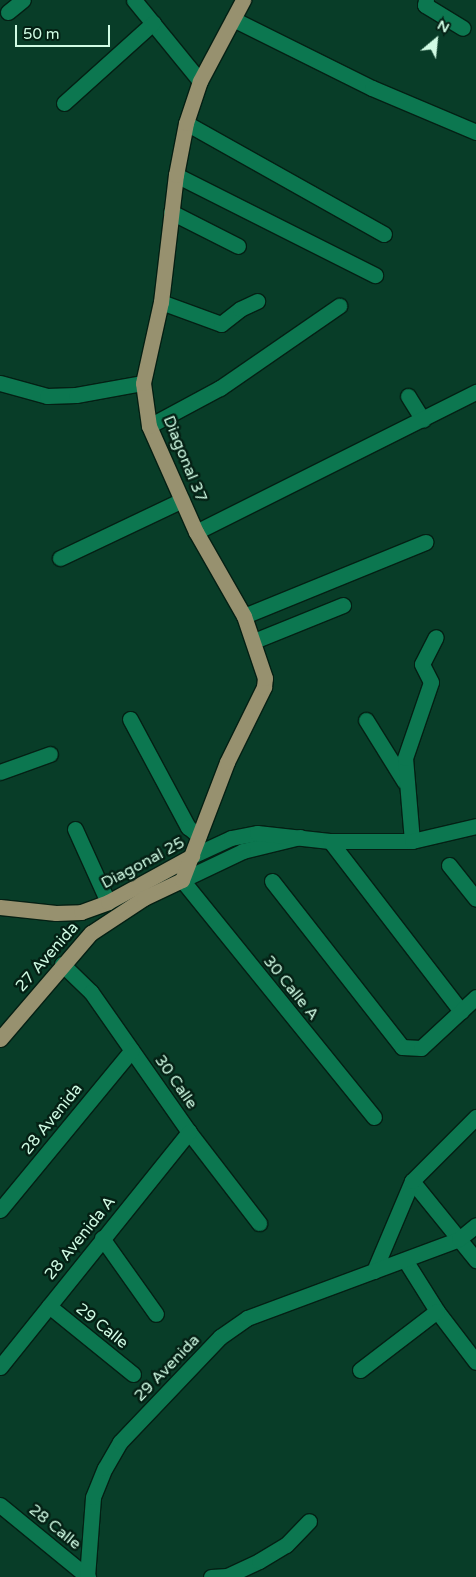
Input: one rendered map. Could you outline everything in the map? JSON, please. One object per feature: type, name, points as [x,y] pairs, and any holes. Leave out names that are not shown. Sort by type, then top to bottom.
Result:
[{"type":"main road","name":"Diagonal 37","points":[[182,880],[228,762],[263,693],[265,678],[244,616],[196,532],[150,426],[143,383],[161,302],[176,175],[186,123],[200,81],[243,0]]},
{"type":"main road","name":"Diagonal 25","points":[[0,907],[56,913],[81,912],[108,902],[192,856]]},
{"type":"main road","name":"27 Avenida","points":[[0,1039],[91,932],[144,898],[182,880]]},
{"type":"main road","points":[[81,912],[91,932]]},
{"type":"street","points":[[8,12],[22,0]]},
{"type":"street","points":[[426,0],[425,5],[463,28]]},
{"type":"street","points":[[135,1],[200,81]]},
{"type":"street","points":[[233,19],[372,88],[476,132]]},
{"type":"street","points":[[64,103],[153,23]]},
{"type":"street","points":[[186,123],[384,234]]},
{"type":"street","points":[[176,175],[375,275]]},
{"type":"street","points":[[171,212],[238,246]]},
{"type":"street","points":[[161,302],[221,324],[240,309],[257,301]]},
{"type":"street","points":[[150,426],[220,388],[339,306]]},
{"type":"street","points":[[0,383],[47,396],[76,395],[143,383]]},
{"type":"street","points":[[196,532],[476,392]]},
{"type":"street","points":[[408,396],[423,420]]},
{"type":"street","points":[[60,558],[182,500]]},
{"type":"street","points":[[244,616],[425,542]]},
{"type":"street","points":[[254,641],[343,605]]},
{"type":"street","points":[[412,841],[404,781],[405,758],[410,738],[426,705],[431,682],[422,664],[436,637]]},
{"type":"street","points":[[130,719],[188,827],[198,836]]},
{"type":"street","points":[[366,720],[404,781]]},
{"type":"street","points":[[0,772],[50,754]]},
{"type":"street","name":"Diagonal 25","points":[[192,856],[242,835],[272,832],[330,841],[412,841],[476,826]]},
{"type":"street","points":[[75,829],[108,902]]},
{"type":"street","name":"Diagonal 25","points":[[182,880],[243,851],[300,837]]},
{"type":"street","points":[[330,841],[461,1010]]},
{"type":"street","points":[[449,865],[476,899]]},
{"type":"street","name":"30 Calle A","points":[[182,880],[374,1117]]},
{"type":"street","points":[[272,881],[402,1047],[421,1048],[476,997]]},
{"type":"street","name":"30 Calle","points":[[62,964],[90,992],[189,1132],[259,1223]]},
{"type":"street","name":"28 Avenida","points":[[0,1210],[132,1050]]},
{"type":"street","points":[[374,1272],[412,1181],[476,1117]]},
{"type":"street","name":"28 Avenida A","points":[[0,1367],[189,1132]]},
{"type":"street","points":[[412,1181],[476,1260]]},
{"type":"street","name":"29 Avenida","points":[[88,1577],[93,1497],[120,1442],[220,1337],[247,1318],[459,1239],[476,1225]]},
{"type":"street","points":[[102,1238],[156,1314]]},
{"type":"street","points":[[405,1260],[437,1311],[476,1362]]},
{"type":"street","name":"29 Calle","points":[[49,1306],[133,1374]]},
{"type":"street","points":[[360,1370],[437,1311]]},
{"type":"street","name":"28 Calle","points":[[0,1504],[88,1577]]},
{"type":"street","points":[[210,1577],[227,1576],[259,1561],[286,1545],[309,1521]]}]
